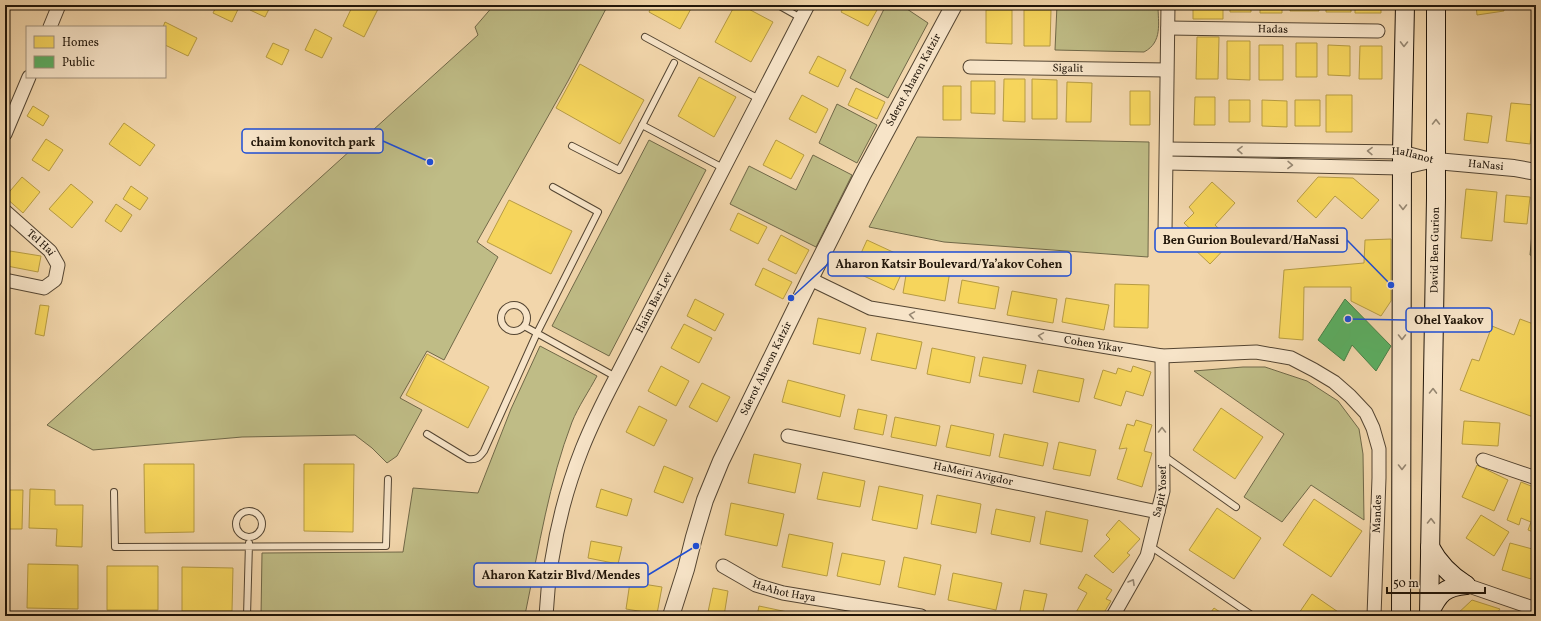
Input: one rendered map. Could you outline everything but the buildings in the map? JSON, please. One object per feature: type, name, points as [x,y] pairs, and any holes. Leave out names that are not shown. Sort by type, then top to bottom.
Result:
[{"type":"main road","points":[[1401,616],[1402,160],[1405,5]]},
{"type":"main road","name":"David Ben Gurion","points":[[1429,615],[1436,161],[1436,5]]},
{"type":"main road","points":[[1430,547],[1443,567],[1456,579],[1466,584]]},
{"type":"main road","points":[[1429,615],[1437,599],[1445,591],[1454,586],[1466,584]]},
{"type":"street","points":[[50,26],[59,5]]},
{"type":"street","name":"Haim Bar-Lev","points":[[546,616],[548,587],[554,550],[572,477],[588,436],[616,377],[808,5]]},
{"type":"street","name":"Sderot Aharon Katzir","points":[[671,616],[705,500],[716,472],[863,174],[954,5]]},
{"type":"street","points":[[1165,232],[1168,5]]},
{"type":"street","name":"Hadas","points":[[1168,28],[1378,30]]},
{"type":"street","name":"Sigalit","points":[[970,67],[1166,70]]},
{"type":"street","points":[[5,134],[29,78]]},
{"type":"street","name":"HaIlanot","points":[[1167,149],[1436,161]]},
{"type":"street","name":"HaIlanot","points":[[1167,162],[1402,160]]},
{"type":"street","name":"HaNasi","points":[[1436,161],[1514,168],[1536,172]]},
{"type":"street","name":"Tel Hai","points":[[5,211],[50,251],[58,265],[55,280],[44,288],[5,280]]},
{"type":"street","name":"Cohen Yikav","points":[[810,279],[870,308],[1162,356],[1256,352],[1290,358],[1334,382],[1366,413]]},
{"type":"street","name":"Sapit Yosef","points":[[1113,616],[1147,556],[1163,491],[1162,356]]},
{"type":"street","name":"Mandes","points":[[1366,413],[1373,428],[1378,450],[1379,478],[1374,616]]},
{"type":"street","name":"HaMeiri Avigdor","points":[[788,436],[1158,512]]},
{"type":"street","points":[[1484,460],[1536,478]]},
{"type":"street","name":"HaAhot Haya","points":[[723,566],[756,585],[783,593],[921,616]]},
{"type":"street","name":"Sderot Aharon Katzir","points":[[683,616],[686,569]]},
{"type":"street","points":[[1466,584],[1536,609]]},
{"type":"lane","points":[[778,5],[801,18]]},
{"type":"lane","points":[[645,37],[759,99]]},
{"type":"lane","points":[[572,146],[619,170],[674,64]]},
{"type":"lane","points":[[642,125],[724,168]]},
{"type":"lane","points":[[427,434],[468,459],[473,460],[480,457],[489,441],[537,333],[598,212],[553,187]]},
{"type":"lane","points":[[514,305],[522,307],[525,310],[527,318],[524,326],[517,331],[505,328],[500,317],[503,310],[506,307],[514,305]]},
{"type":"lane","points":[[524,326],[616,377]]},
{"type":"lane","points":[[1162,455],[1236,507]]},
{"type":"lane","points":[[114,492],[115,548],[386,546],[388,479]]},
{"type":"lane","points":[[250,510],[254,511],[260,516],[263,524],[257,535],[249,537],[238,531],[236,523],[242,512],[250,510]]},
{"type":"lane","points":[[248,616],[249,537]]},
{"type":"lane","points":[[1150,546],[1253,616]]},
{"type":"shaded area","points":[[494,5],[608,5],[568,81],[477,242],[498,257],[444,360],[427,351],[400,398],[422,410],[397,456],[387,463],[372,448],[355,435],[242,437],[93,450],[47,425],[478,35],[475,27]]},
{"type":"shaded area","points":[[886,5],[901,5],[928,23],[888,98],[850,78]]},
{"type":"shaded area","points":[[1057,5],[1158,5],[1159,25],[1157,37],[1150,48],[1144,52],[1055,50]]},
{"type":"shaded area","points":[[837,104],[877,125],[857,163],[819,143]]},
{"type":"shaded area","points":[[917,137],[1149,142],[1148,257],[944,242],[869,227]]},
{"type":"shaded area","points":[[649,140],[706,170],[609,356],[552,326]]},
{"type":"shaded area","points":[[813,155],[852,175],[816,247],[730,204],[749,166],[796,190]]},
{"type":"shaded area","points":[[1532,233],[1536,233],[1536,257],[1530,255]]},
{"type":"shaded area","points":[[540,346],[597,376],[574,416],[557,468],[545,515],[524,616],[261,616],[262,553],[403,552],[413,488],[478,493],[511,409]]},
{"type":"shaded area","points":[[1243,367],[1265,367],[1307,381],[1338,401],[1359,429],[1363,454],[1364,520],[1311,485],[1282,522],[1244,497],[1284,434],[1194,371]]},
{"type":"place","name":"chaim konovitch park","points":[[430,162]]},
{"type":"place","name":"Ben Gurion Boulevard/HaNassi","points":[[1391,285]]},
{"type":"place","name":"Aharon Katsir Boulevard/Ya’akov Cohen","points":[[791,298]]},
{"type":"place","name":"Ohel Yaakov","points":[[1348,319]]},
{"type":"place","name":"Aharon Katzir Blvd/Mendes","points":[[696,546]]}]
